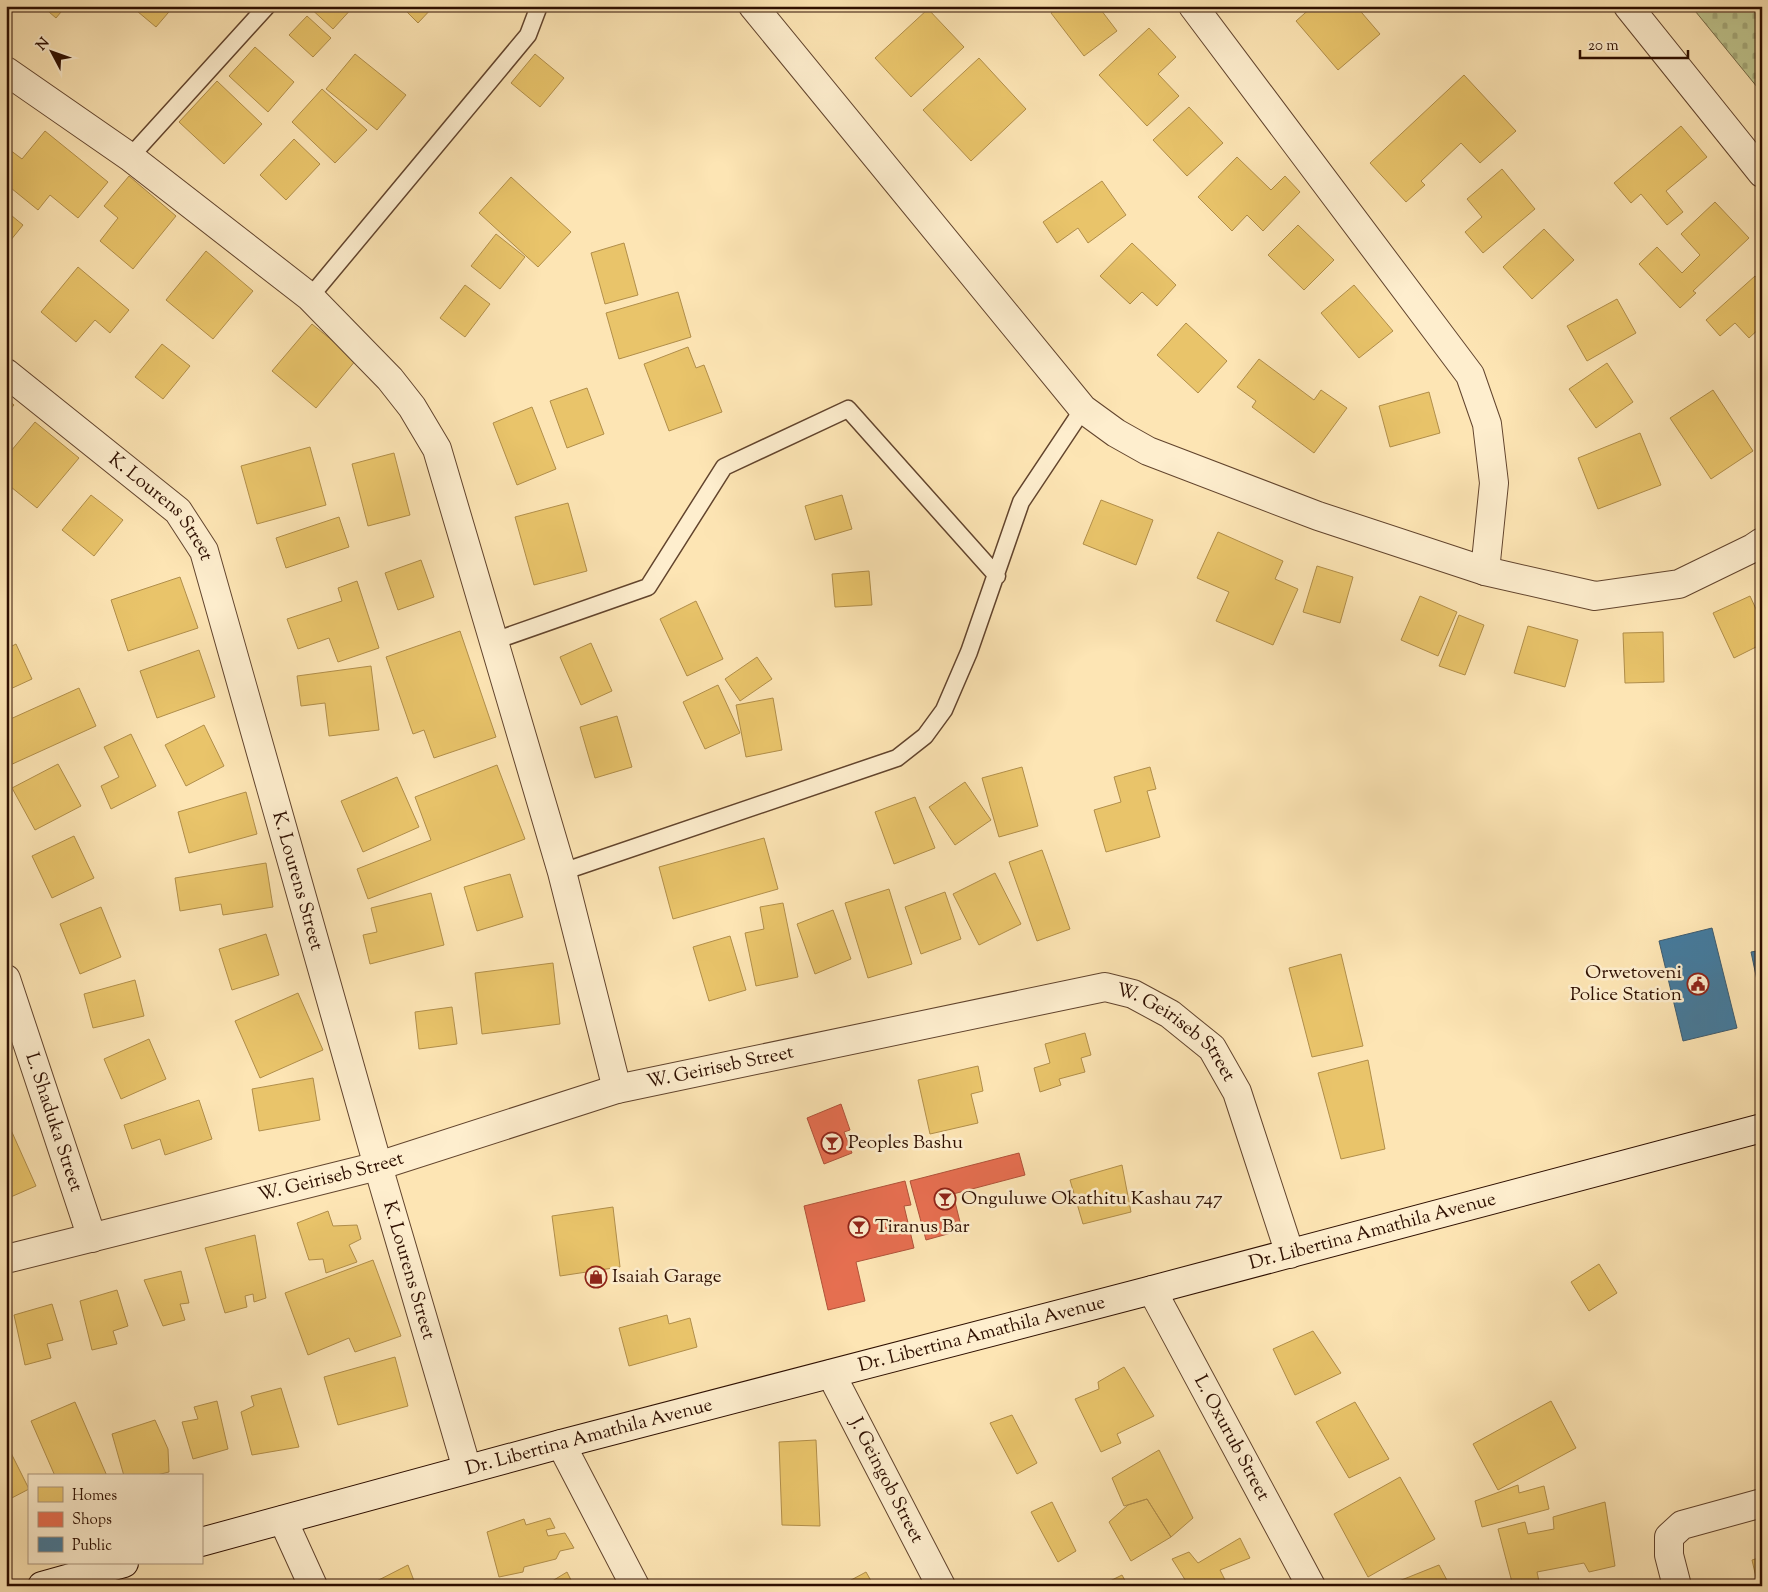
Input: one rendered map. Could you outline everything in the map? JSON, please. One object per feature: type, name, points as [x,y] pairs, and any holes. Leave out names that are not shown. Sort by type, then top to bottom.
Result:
[{"type":"street","points":[[753,6],[1083,408],[1116,433],[1148,451],[1318,516],[1485,571],[1595,596],[1678,584],[1762,542]]},
{"type":"street","points":[[1193,6],[1470,374],[1487,424],[1494,483],[1485,571]]},
{"type":"street","points":[[1628,6],[1760,167]]},
{"type":"street","points":[[6,71],[130,157],[310,297],[390,379],[412,407],[437,449],[562,872],[616,1088]]},
{"type":"street","name":"K. Lourens Street","points":[[6,372],[178,511],[204,551],[378,1166],[467,1469]]},
{"type":"street","name":"L. Shaduka Street","points":[[6,979],[92,1238]]},
{"type":"street","name":"W. Geiriseb Street","points":[[6,1259],[378,1166],[616,1088],[1105,987],[1133,994],[1170,1014],[1212,1048],[1237,1092],[1290,1254]]},
{"type":"street","name":"Dr. Libertina Amathila Avenue","points":[[202,1542],[561,1444],[1290,1254],[1762,1128]]},
{"type":"street","name":"L. Oxurub Street","points":[[1152,1290],[1311,1586]]},
{"type":"street","name":"J. Geingob Street","points":[[831,1374],[941,1586]]},
{"type":"street","points":[[561,1444],[635,1586]]},
{"type":"street","points":[[1676,1586],[1669,1555],[1669,1537],[1682,1525],[1762,1503]]},
{"type":"street","points":[[283,1520],[313,1586]]},
{"type":"street","points":[[42,1586],[120,1564]]},
{"type":"lane","points":[[130,157],[267,6]]},
{"type":"lane","points":[[310,297],[528,35],[539,6]]},
{"type":"lane","points":[[494,641],[648,587],[724,467],[848,408],[996,576]]},
{"type":"lane","points":[[562,872],[897,758],[925,736],[944,710],[969,652],[1021,502],[1083,408]]},
{"type":"green space","points":[[1691,6],[1762,6],[1762,93]]},
{"type":"building: Homes","points":[[42,6],[66,6],[56,18]]},
{"type":"building: Homes","points":[[131,6],[174,6],[156,27]]},
{"type":"building: Homes","points":[[308,6],[354,6],[333,29]]},
{"type":"building: Homes","points":[[401,6],[434,6],[418,23]]},
{"type":"building: Homes","points":[[1060,6],[1098,6],[1117,31],[1084,56],[1051,13]]},
{"type":"building: Homes","points":[[1313,6],[1356,6],[1380,34],[1338,70],[1296,21]]},
{"type":"building: Homes","points":[[928,9],[964,47],[911,97],[875,58]]},
{"type":"building: Homes","points":[[307,16],[331,38],[313,57],[289,35]]},
{"type":"building: Homes","points":[[1149,28],[1176,57],[1158,74],[1179,96],[1147,126],[1099,75]]},
{"type":"building: Homes","points":[[255,47],[294,82],[268,112],[229,76]]},
{"type":"building: Homes","points":[[355,54],[406,95],[377,130],[326,89]]},
{"type":"building: Homes","points":[[535,54],[564,78],[540,107],[511,83]]},
{"type":"building: Homes","points":[[979,58],[1026,109],[971,161],[923,110]]},
{"type":"building: Homes","points":[[1464,75],[1516,131],[1480,163],[1461,143],[1421,181],[1425,185],[1406,202],[1370,163]]},
{"type":"building: Homes","points":[[217,81],[262,124],[224,164],[179,122]]},
{"type":"building: Homes","points":[[322,89],[367,130],[335,163],[292,122]]},
{"type":"building: Homes","points":[[1189,107],[1223,143],[1187,176],[1153,140]]},
{"type":"building: Homes","points":[[1681,126],[1707,157],[1666,191],[1683,212],[1667,225],[1641,194],[1631,203],[1614,183]]},
{"type":"building: Homes","points":[[45,131],[108,182],[78,218],[50,195],[38,210],[6,184],[6,155],[10,150],[22,159]]},
{"type":"building: Homes","points":[[294,139],[320,164],[286,200],[260,175]]},
{"type":"building: Homes","points":[[1237,157],[1271,190],[1285,176],[1300,192],[1263,231],[1247,215],[1232,231],[1198,197]]},
{"type":"building: Homes","points":[[1502,169],[1535,209],[1483,253],[1465,232],[1482,217],[1467,199]]},
{"type":"building: Homes","points":[[129,176],[176,216],[133,269],[100,241],[118,218],[104,206]]},
{"type":"building: Homes","points":[[511,177],[571,232],[538,267],[479,213]]},
{"type":"building: Homes","points":[[1102,181],[1126,215],[1088,243],[1078,228],[1057,243],[1043,222]]},
{"type":"building: Homes","points":[[1715,202],[1749,238],[1693,291],[1696,293],[1680,308],[1639,264],[1657,247],[1682,273],[1700,255],[1681,234]]},
{"type":"building: Homes","points":[[6,211],[23,225],[6,246]]},
{"type":"building: Homes","points":[[1298,225],[1334,260],[1304,290],[1268,255]]},
{"type":"building: Homes","points":[[1544,229],[1574,260],[1532,299],[1503,267]]},
{"type":"building: Homes","points":[[496,234],[525,257],[500,289],[471,266]]},
{"type":"building: Homes","points":[[624,243],[638,295],[605,304],[591,253]]},
{"type":"building: Homes","points":[[1132,243],[1176,285],[1157,306],[1142,292],[1130,304],[1100,276]]},
{"type":"building: Homes","points":[[206,251],[253,291],[213,339],[166,300]]},
{"type":"building: Homes","points":[[78,267],[129,310],[110,333],[95,320],[76,342],[41,312]]},
{"type":"building: Homes","points":[[1755,276],[1762,283],[1762,326],[1749,338],[1735,323],[1720,336],[1706,320]]},
{"type":"building: Homes","points":[[465,285],[490,304],[465,337],[440,318]]},
{"type":"building: Homes","points":[[1354,285],[1393,331],[1359,358],[1321,313]]},
{"type":"building: Homes","points":[[678,292],[691,337],[619,359],[606,313]]},
{"type":"building: Homes","points":[[1617,299],[1636,333],[1587,361],[1567,326]]},
{"type":"building: Homes","points":[[1186,323],[1227,361],[1198,393],[1157,355]]},
{"type":"building: Homes","points":[[312,324],[356,360],[316,408],[272,371]]},
{"type":"building: Homes","points":[[162,344],[190,366],[163,399],[135,377]]},
{"type":"building: Homes","points":[[688,347],[696,368],[704,365],[722,412],[669,431],[644,364]]},
{"type":"building: Homes","points":[[1259,359],[1314,400],[1321,390],[1347,408],[1314,453],[1252,407],[1256,401],[1237,387]]},
{"type":"building: Homes","points":[[1607,363],[1633,402],[1596,428],[1569,389]]},
{"type":"building: Homes","points":[[587,388],[604,434],[567,448],[550,401]]},
{"type":"building: Homes","points":[[1713,390],[1753,451],[1711,479],[1670,418]]},
{"type":"building: Homes","points":[[1429,392],[1440,433],[1390,447],[1379,406]]},
{"type":"building: Homes","points":[[6,398],[14,405],[6,414]]},
{"type":"building: Homes","points":[[532,407],[556,469],[517,485],[493,423]]},
{"type":"building: Homes","points":[[35,422],[79,458],[37,508],[6,483],[6,447],[11,451]]},
{"type":"building: Homes","points":[[1640,433],[1661,485],[1598,509],[1578,458]]},
{"type":"building: Homes","points":[[310,447],[326,505],[257,524],[241,466]]},
{"type":"building: Homes","points":[[394,453],[410,515],[368,526],[352,464]]},
{"type":"building: Homes","points":[[91,495],[123,520],[94,556],[62,530]]},
{"type":"building: Homes","points":[[842,495],[852,529],[815,540],[805,506]]},
{"type":"building: Homes","points":[[1101,500],[1153,520],[1136,565],[1083,544]]},
{"type":"building: Homes","points":[[568,503],[587,571],[534,585],[515,517]]},
{"type":"building: Homes","points":[[339,517],[349,547],[286,568],[276,538]]},
{"type":"building: Homes","points":[[1218,532],[1283,561],[1275,579],[1298,589],[1273,645],[1216,621],[1229,592],[1197,578]]},
{"type":"building: Homes","points":[[421,560],[434,597],[398,610],[385,573]]},
{"type":"building: Homes","points":[[1317,566],[1353,577],[1340,623],[1303,612]]},
{"type":"building: Homes","points":[[869,571],[872,605],[835,607],[832,574]]},
{"type":"building: Homes","points":[[180,577],[198,628],[128,651],[111,600]]},
{"type":"building: Homes","points":[[357,581],[379,648],[338,662],[329,638],[298,649],[287,619],[342,601],[338,588]]},
{"type":"building: Homes","points":[[1420,596],[1457,612],[1438,656],[1401,640]]},
{"type":"building: Homes","points":[[1750,596],[1762,622],[1762,644],[1734,658],[1713,613]]},
{"type":"building: Homes","points":[[696,601],[723,659],[687,676],[660,619]]},
{"type":"building: Homes","points":[[1459,615],[1484,625],[1465,675],[1439,666]]},
{"type":"building: Homes","points":[[1528,626],[1578,640],[1565,687],[1514,673]]},
{"type":"building: Homes","points":[[460,631],[496,737],[434,758],[424,730],[413,734],[386,657]]},
{"type":"building: Homes","points":[[1663,632],[1664,682],[1625,683],[1623,633]]},
{"type":"building: Homes","points":[[591,643],[612,691],[581,705],[560,657]]},
{"type":"building: Homes","points":[[16,644],[32,679],[6,691],[6,649]]},
{"type":"building: Homes","points":[[199,650],[215,697],[157,718],[140,671]]},
{"type":"building: Homes","points":[[757,657],[772,679],[740,701],[725,679]]},
{"type":"building: Homes","points":[[371,666],[379,730],[329,736],[325,703],[301,706],[297,676]]},
{"type":"building: Homes","points":[[718,685],[740,733],[705,749],[683,702]]},
{"type":"building: Homes","points":[[79,688],[96,726],[8,766],[6,763],[6,721]]},
{"type":"building: Homes","points":[[773,698],[782,750],[746,757],[736,705]]},
{"type":"building: Homes","points":[[617,716],[632,767],[595,778],[580,727]]},
{"type":"building: Homes","points":[[204,725],[224,766],[186,786],[165,745]]},
{"type":"building: Homes","points":[[131,734],[156,786],[111,809],[101,786],[119,777],[104,747]]},
{"type":"building: Homes","points":[[58,764],[81,806],[35,830],[12,788]]},
{"type":"building: Homes","points":[[497,765],[525,839],[368,899],[357,869],[431,840],[415,797]]},
{"type":"building: Homes","points":[[1022,767],[1038,826],[999,837],[982,778]]},
{"type":"building: Homes","points":[[1150,767],[1156,789],[1147,791],[1160,837],[1106,852],[1094,810],[1121,802],[1114,777]]},
{"type":"building: Homes","points":[[397,777],[419,827],[363,852],[341,801]]},
{"type":"building: Homes","points":[[965,782],[991,820],[955,845],[929,807]]},
{"type":"building: Homes","points":[[246,792],[257,834],[189,853],[178,812]]},
{"type":"building: Homes","points":[[915,797],[935,848],[894,864],[875,812]]},
{"type":"building: Homes","points":[[74,836],[94,878],[52,898],[32,856]]},
{"type":"building: Homes","points":[[764,838],[778,889],[673,919],[659,867]]},
{"type":"building: Homes","points":[[1042,850],[1070,929],[1037,941],[1009,862]]},
{"type":"building: Homes","points":[[266,863],[273,907],[223,915],[221,904],[180,911],[175,878]]},
{"type":"building: Homes","points":[[995,873],[1021,924],[979,945],[953,894]]},
{"type":"building: Homes","points":[[510,874],[523,917],[477,931],[464,887]]},
{"type":"building: Homes","points":[[889,889],[912,964],[868,978],[845,903]]},
{"type":"building: Homes","points":[[945,892],[961,939],[921,954],[905,907]]},
{"type":"building: Homes","points":[[431,893],[444,945],[370,964],[363,935],[377,932],[371,908]]},
{"type":"building: Homes","points":[[783,903],[798,977],[756,986],[745,933],[764,929],[760,907]]},
{"type":"building: Homes","points":[[101,907],[121,957],[80,974],[60,924]]},
{"type":"building: Homes","points":[[833,910],[851,959],[815,974],[797,924]]},
{"type":"building: Homes","points":[[266,934],[279,975],[232,990],[219,949]]},
{"type":"building: Homes","points":[[730,936],[746,990],[709,1001],[693,947]]},
{"type":"building: Homes","points":[[1341,954],[1363,1046],[1312,1057],[1289,968]]},
{"type":"building: Homes","points":[[553,963],[560,1024],[482,1034],[475,973]]},
{"type":"building: Homes","points":[[135,980],[144,1016],[93,1028],[84,994]]},
{"type":"building: Homes","points":[[298,993],[323,1050],[260,1078],[235,1021]]},
{"type":"building: Homes","points":[[452,1007],[457,1044],[419,1049],[415,1012]]},
{"type":"building: Homes","points":[[1085,1033],[1091,1055],[1081,1058],[1085,1072],[1059,1079],[1061,1085],[1040,1092],[1034,1068],[1050,1063],[1045,1044]]},
{"type":"building: Homes","points":[[149,1039],[166,1079],[121,1099],[104,1059]]},
{"type":"building: Homes","points":[[1368,1060],[1385,1149],[1341,1159],[1318,1073]]},
{"type":"building: Homes","points":[[978,1066],[983,1091],[971,1094],[978,1123],[930,1134],[918,1080]]},
{"type":"building: Homes","points":[[313,1078],[320,1120],[259,1131],[252,1089]]},
{"type":"building: Homes","points":[[199,1100],[212,1139],[165,1155],[160,1139],[132,1149],[124,1125]]},
{"type":"building: Homes","points":[[11,1130],[36,1186],[6,1199],[6,1133]]},
{"type":"building: Homes","points":[[1122,1165],[1131,1212],[1083,1224],[1070,1180]]},
{"type":"building: Homes","points":[[613,1207],[620,1267],[560,1276],[552,1216]]},
{"type":"building: Homes","points":[[328,1211],[333,1226],[357,1225],[361,1239],[349,1245],[357,1262],[326,1273],[323,1259],[309,1260],[297,1223]]},
{"type":"building: Homes","points":[[255,1235],[266,1298],[254,1302],[253,1294],[245,1296],[247,1307],[225,1313],[205,1248]]},
{"type":"building: Homes","points":[[373,1260],[401,1336],[355,1352],[349,1338],[308,1355],[285,1293]]},
{"type":"building: Homes","points":[[1599,1264],[1617,1293],[1589,1311],[1571,1282]]},
{"type":"building: Homes","points":[[181,1271],[189,1303],[180,1304],[185,1320],[163,1326],[144,1280]]},
{"type":"building: Homes","points":[[117,1290],[128,1326],[113,1331],[117,1344],[92,1350],[80,1301]]},
{"type":"building: Homes","points":[[52,1304],[63,1340],[47,1344],[51,1358],[25,1365],[14,1315]]},
{"type":"building: Homes","points":[[667,1315],[669,1324],[690,1318],[697,1347],[629,1366],[619,1328]]},
{"type":"building: Homes","points":[[1313,1331],[1341,1373],[1295,1395],[1273,1349]]},
{"type":"building: Homes","points":[[395,1357],[408,1406],[338,1425],[324,1377]]},
{"type":"building: Homes","points":[[1124,1367],[1154,1416],[1117,1434],[1121,1443],[1101,1452],[1075,1399],[1099,1389],[1098,1382]]},
{"type":"building: Homes","points":[[281,1388],[299,1447],[252,1455],[241,1412],[254,1406],[251,1396]]},
{"type":"building: Homes","points":[[217,1401],[228,1449],[193,1459],[182,1422],[198,1419],[194,1407]]},
{"type":"building: Homes","points":[[1551,1401],[1576,1448],[1498,1490],[1473,1444]]},
{"type":"building: Homes","points":[[75,1402],[106,1474],[54,1474],[31,1421]]},
{"type":"building: Homes","points":[[1355,1402],[1389,1459],[1349,1478],[1316,1422]]},
{"type":"building: Homes","points":[[1012,1415],[1037,1463],[1017,1474],[990,1423]]},
{"type":"building: Homes","points":[[155,1420],[168,1449],[169,1472],[161,1474],[123,1474],[112,1434]]},
{"type":"building: Homes","points":[[816,1440],[820,1526],[782,1525],[779,1442]]},
{"type":"building: Homes","points":[[1159,1450],[1193,1518],[1171,1537],[1147,1499],[1124,1506],[1112,1478]]},
{"type":"building: Homes","points":[[10,1451],[28,1490],[6,1501],[6,1453]]},
{"type":"building: Homes","points":[[1400,1477],[1435,1539],[1368,1577],[1334,1514]]},
{"type":"building: Homes","points":[[1518,1485],[1519,1493],[1544,1486],[1549,1509],[1482,1527],[1475,1501]]},
{"type":"building: Homes","points":[[1147,1499],[1171,1537],[1131,1561],[1109,1522],[1128,1505]]},
{"type":"building: Homes","points":[[1052,1502],[1076,1551],[1058,1562],[1031,1512]]},
{"type":"building: Homes","points":[[1605,1502],[1615,1566],[1589,1572],[1584,1563],[1537,1572],[1540,1586],[1513,1586],[1498,1529],[1525,1522],[1528,1534],[1554,1529],[1553,1517]]},
{"type":"building: Homes","points":[[550,1518],[555,1528],[546,1530],[548,1536],[565,1533],[574,1548],[560,1551],[556,1559],[524,1567],[523,1572],[499,1577],[487,1532],[524,1519],[526,1525]]},
{"type":"building: Homes","points":[[1240,1538],[1250,1558],[1220,1570],[1228,1586],[1189,1586],[1172,1559],[1189,1552],[1198,1563]]},
{"type":"building: Homes","points":[[1762,1557],[1762,1586],[1758,1586],[1752,1560]]},
{"type":"building: Homes","points":[[408,1565],[416,1586],[367,1586]]},
{"type":"building: Homes","points":[[1439,1565],[1450,1586],[1401,1586],[1399,1581]]},
{"type":"building: Homes","points":[[567,1572],[574,1586],[544,1586]]},
{"type":"building: Homes","points":[[866,1572],[874,1586],[840,1586]]},
{"type":"building: Homes","points":[[1122,1575],[1128,1586],[1100,1586]]},
{"type":"building: Shops","name":"Peoples Bashu","points":[[841,1104],[850,1130],[844,1132],[852,1153],[824,1164],[807,1118]]},
{"type":"building: Shops","points":[[1019,1153],[1025,1175],[953,1194],[962,1230],[926,1240],[910,1181]]},
{"type":"building: Shops","name":"Tiranus Bar","points":[[905,1181],[911,1205],[904,1206],[914,1248],[856,1262],[865,1301],[828,1310],[804,1206]]},
{"type":"building: Public","name":"Orwetoveni Police Station","points":[[1712,928],[1737,1028],[1683,1041],[1659,941]]},
{"type":"building: Public","points":[[1762,950],[1762,1004],[1751,952]]},
{"type":"place","name":"Orwetoveni Police Station","points":[[1698,984]]},
{"type":"place","name":"Peoples Bashu","points":[[832,1143]]},
{"type":"place","name":"Onguluwe Okathitu Kashau 747","points":[[945,1199]]},
{"type":"place","name":"Tiranus Bar","points":[[859,1227]]},
{"type":"place","name":"Isaiah Garage","points":[[596,1277]]}]
